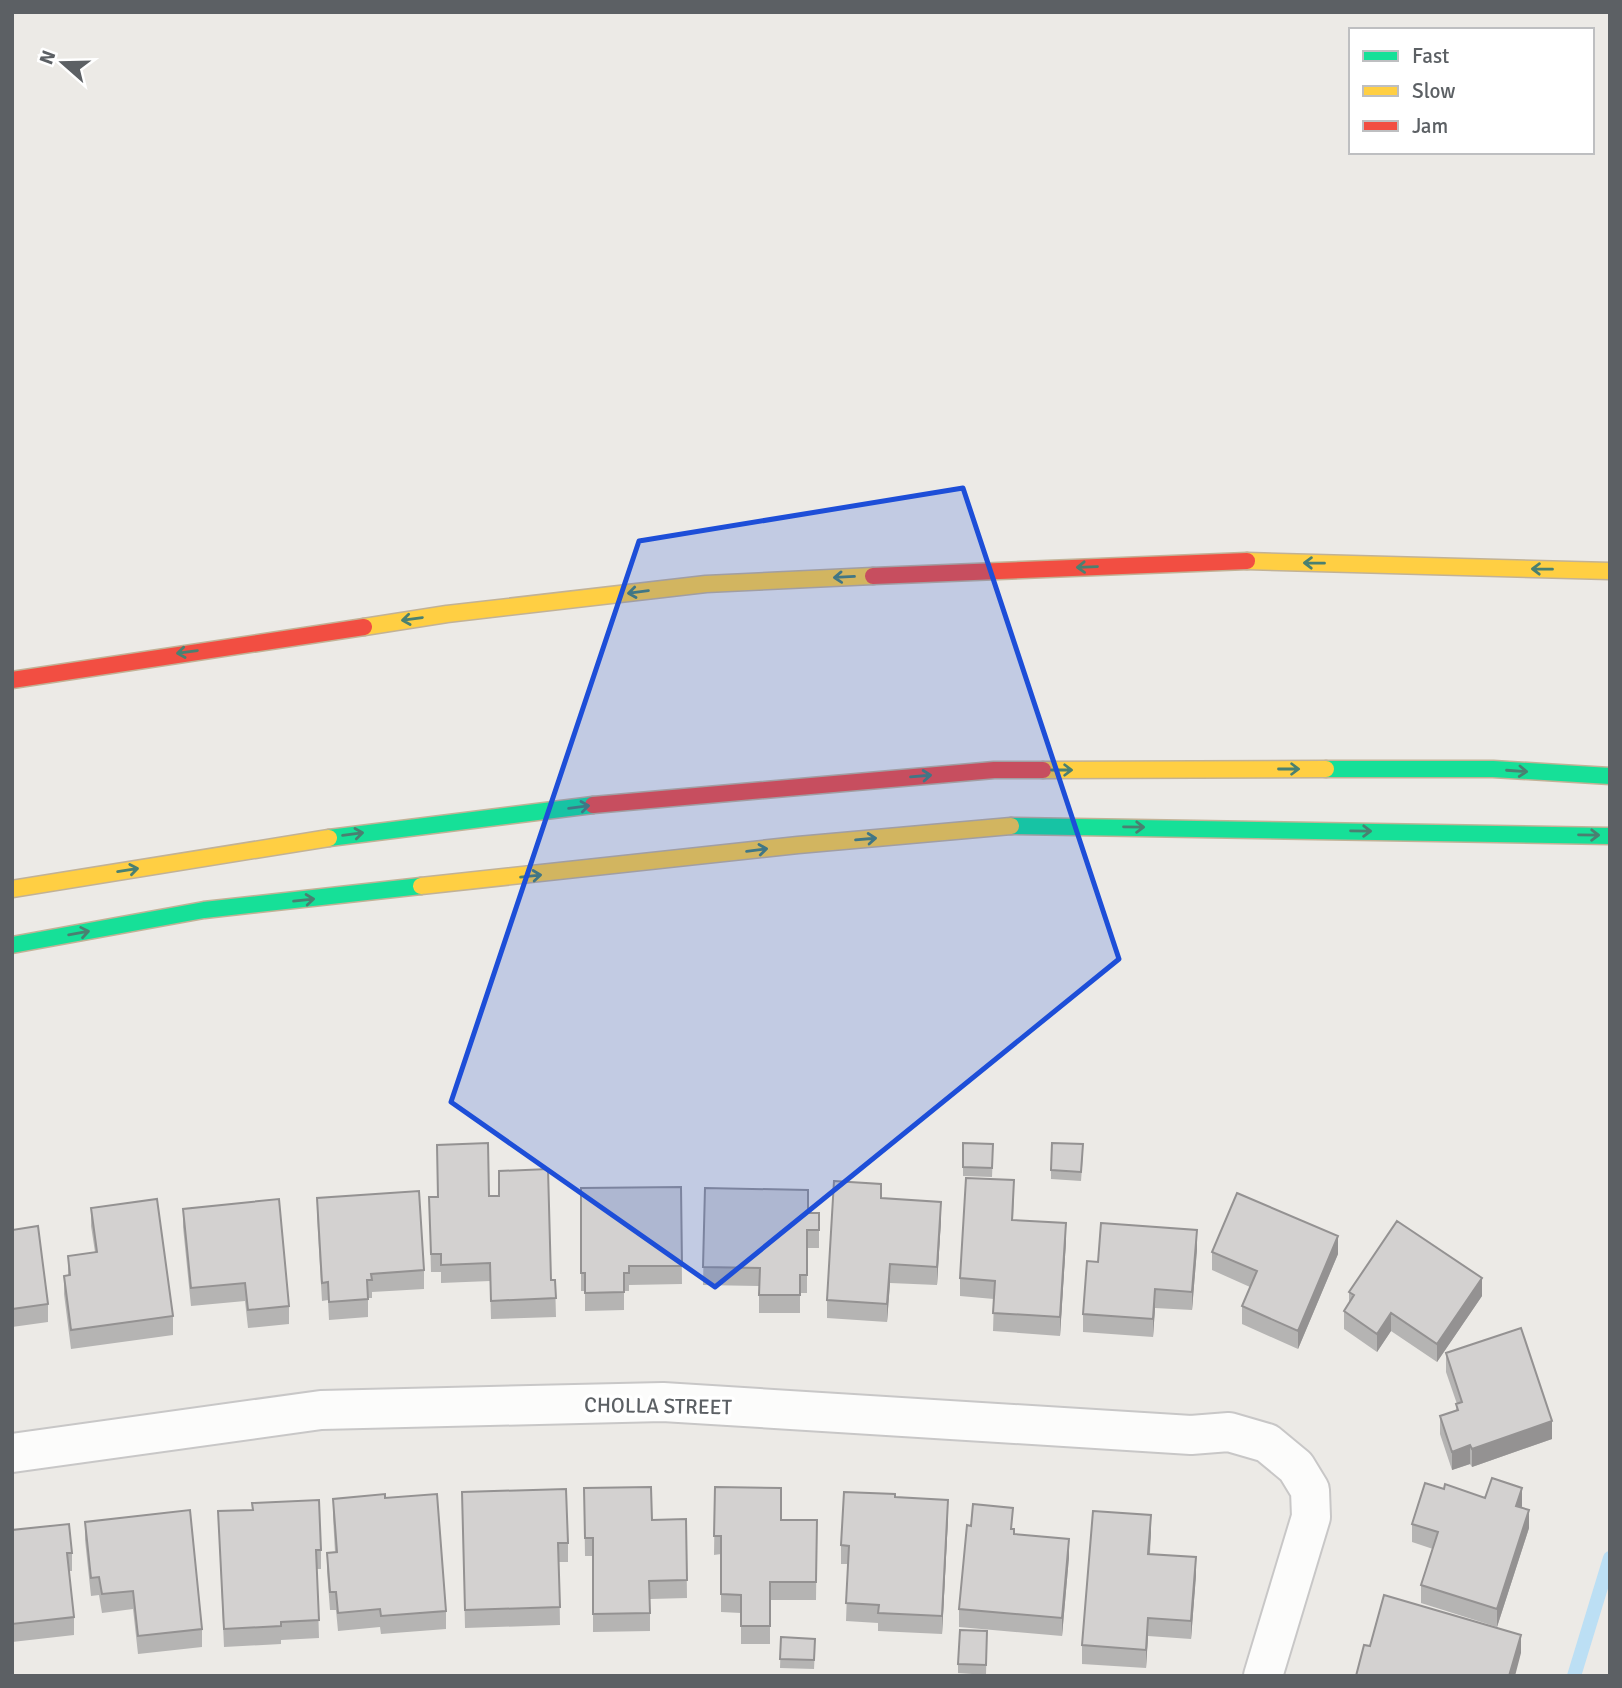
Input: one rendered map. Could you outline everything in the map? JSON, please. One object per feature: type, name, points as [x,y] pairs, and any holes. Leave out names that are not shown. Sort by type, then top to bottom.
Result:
[{"type":"highway","points":[[12,680],[447,614],[706,584],[1254,561],[1610,571]]},
{"type":"highway","points":[[12,888],[338,836],[620,802],[994,770],[1493,769],[1610,776]]},
{"type":"highway","points":[[12,945],[204,910],[798,845],[1017,825],[1610,836]]},
{"type":"street","name":"CHOLLA STREET","points":[[12,1453],[321,1410],[663,1402],[1191,1435],[1229,1432],[1267,1443],[1296,1467],[1310,1490],[1311,1517],[1263,1676]]},
{"type":"highlighted area","points":[[963,488],[1119,959],[715,1287],[451,1102],[639,541]]},
{"type":"building","points":[[488,1143],[489,1196],[499,1196],[499,1171],[548,1169],[551,1280],[555,1280],[556,1298],[491,1301],[490,1263],[441,1265],[441,1254],[431,1254],[429,1197],[438,1197],[437,1145]]},
{"type":"building","points":[[963,1143],[993,1144],[992,1168],[963,1167]]},
{"type":"building","points":[[1052,1143],[1083,1144],[1081,1172],[1051,1170]]},
{"type":"building","points":[[966,1178],[1014,1180],[1012,1220],[1066,1223],[1060,1317],[993,1313],[995,1281],[960,1278]]},
{"type":"building","points":[[834,1181],[881,1184],[881,1198],[941,1202],[937,1267],[890,1264],[887,1304],[827,1300]]},
{"type":"building","points":[[681,1187],[682,1266],[629,1266],[629,1273],[624,1273],[624,1292],[585,1293],[585,1273],[581,1273],[581,1188]]},
{"type":"building","points":[[705,1188],[808,1190],[808,1213],[819,1213],[819,1230],[807,1230],[807,1275],[800,1275],[800,1295],[759,1295],[760,1268],[703,1267]]},
{"type":"building","points":[[419,1191],[424,1270],[371,1274],[372,1280],[367,1280],[368,1299],[329,1302],[328,1282],[322,1283],[317,1198]]},
{"type":"building","points":[[1237,1193],[1338,1236],[1298,1331],[1242,1306],[1257,1271],[1212,1252]]},
{"type":"building","points":[[157,1199],[173,1316],[71,1330],[64,1276],[70,1275],[68,1256],[97,1252],[91,1208]]},
{"type":"building","points":[[279,1199],[289,1306],[248,1310],[245,1283],[191,1288],[183,1209]]},
{"type":"building","points":[[1397,1221],[1482,1278],[1437,1344],[1391,1313],[1377,1334],[1344,1311],[1354,1295],[1349,1292]]},
{"type":"building","points":[[1101,1223],[1197,1230],[1192,1292],[1155,1289],[1153,1319],[1083,1314],[1087,1261],[1098,1262]]},
{"type":"building","points":[[38,1226],[48,1304],[12,1309],[12,1230]]},
{"type":"building","points":[[1521,1328],[1552,1421],[1472,1449],[1470,1445],[1452,1452],[1440,1416],[1458,1410],[1456,1404],[1462,1402],[1446,1353]]},
{"type":"building","points":[[1492,1478],[1522,1488],[1516,1506],[1529,1510],[1497,1609],[1421,1585],[1438,1532],[1412,1524],[1425,1483],[1444,1489],[1445,1484],[1485,1498]]},
{"type":"building","points":[[651,1487],[652,1520],[686,1519],[687,1580],[649,1581],[650,1613],[593,1614],[593,1538],[585,1538],[584,1488]]},
{"type":"building","points":[[715,1487],[781,1488],[781,1520],[817,1520],[816,1582],[770,1582],[770,1626],[741,1626],[741,1595],[721,1594],[721,1536],[714,1536]]},
{"type":"building","points":[[566,1489],[568,1543],[558,1543],[560,1607],[465,1610],[462,1492]]},
{"type":"building","points":[[844,1492],[948,1500],[942,1616],[878,1613],[879,1605],[846,1603],[849,1546],[841,1545]]},
{"type":"building","points":[[385,1494],[385,1498],[437,1494],[446,1611],[381,1616],[380,1609],[338,1613],[336,1592],[330,1592],[327,1553],[337,1552],[333,1499]]},
{"type":"building","points":[[319,1500],[321,1550],[316,1550],[319,1620],[281,1622],[281,1626],[224,1629],[218,1511],[253,1510],[252,1503]]},
{"type":"building","points":[[973,1504],[1013,1508],[1011,1529],[1014,1529],[1014,1534],[1069,1539],[1062,1618],[959,1609],[967,1525],[971,1526]]},
{"type":"building","points":[[190,1510],[202,1629],[138,1636],[133,1591],[102,1594],[99,1577],[91,1578],[85,1522]]},
{"type":"building","points":[[1093,1511],[1151,1515],[1148,1554],[1196,1557],[1191,1621],[1148,1618],[1146,1650],[1082,1645]]},
{"type":"building","points":[[69,1524],[72,1553],[67,1553],[74,1617],[12,1624],[12,1530]]},
{"type":"building","points":[[1384,1595],[1521,1635],[1509,1676],[1356,1676],[1364,1645],[1370,1646]]},
{"type":"building","points":[[960,1630],[987,1631],[986,1665],[958,1664]]},
{"type":"building","points":[[781,1637],[815,1639],[814,1660],[780,1659]]},
{"type":"waterway","points":[[1574,1676],[1610,1558]]},
{"type":"traffic: fast","points":[[1326,769],[1493,769],[1610,776]]},
{"type":"traffic: fast","points":[[329,838],[593,805]]},
{"type":"traffic: fast","points":[[1011,826],[1610,836]]},
{"type":"traffic: fast","points":[[12,945],[204,910],[421,886]]},
{"type":"traffic: slow","points":[[1247,561],[1610,571]]},
{"type":"traffic: slow","points":[[364,627],[447,614],[706,584],[873,576]]},
{"type":"traffic: slow","points":[[1043,770],[1326,769]]},
{"type":"traffic: slow","points":[[421,886],[798,845],[1011,826]]},
{"type":"traffic: slow","points":[[12,889],[329,838]]},
{"type":"traffic: jam","points":[[873,576],[1247,561]]},
{"type":"traffic: jam","points":[[12,680],[364,627]]},
{"type":"traffic: jam","points":[[593,805],[994,770],[1043,770]]}]
